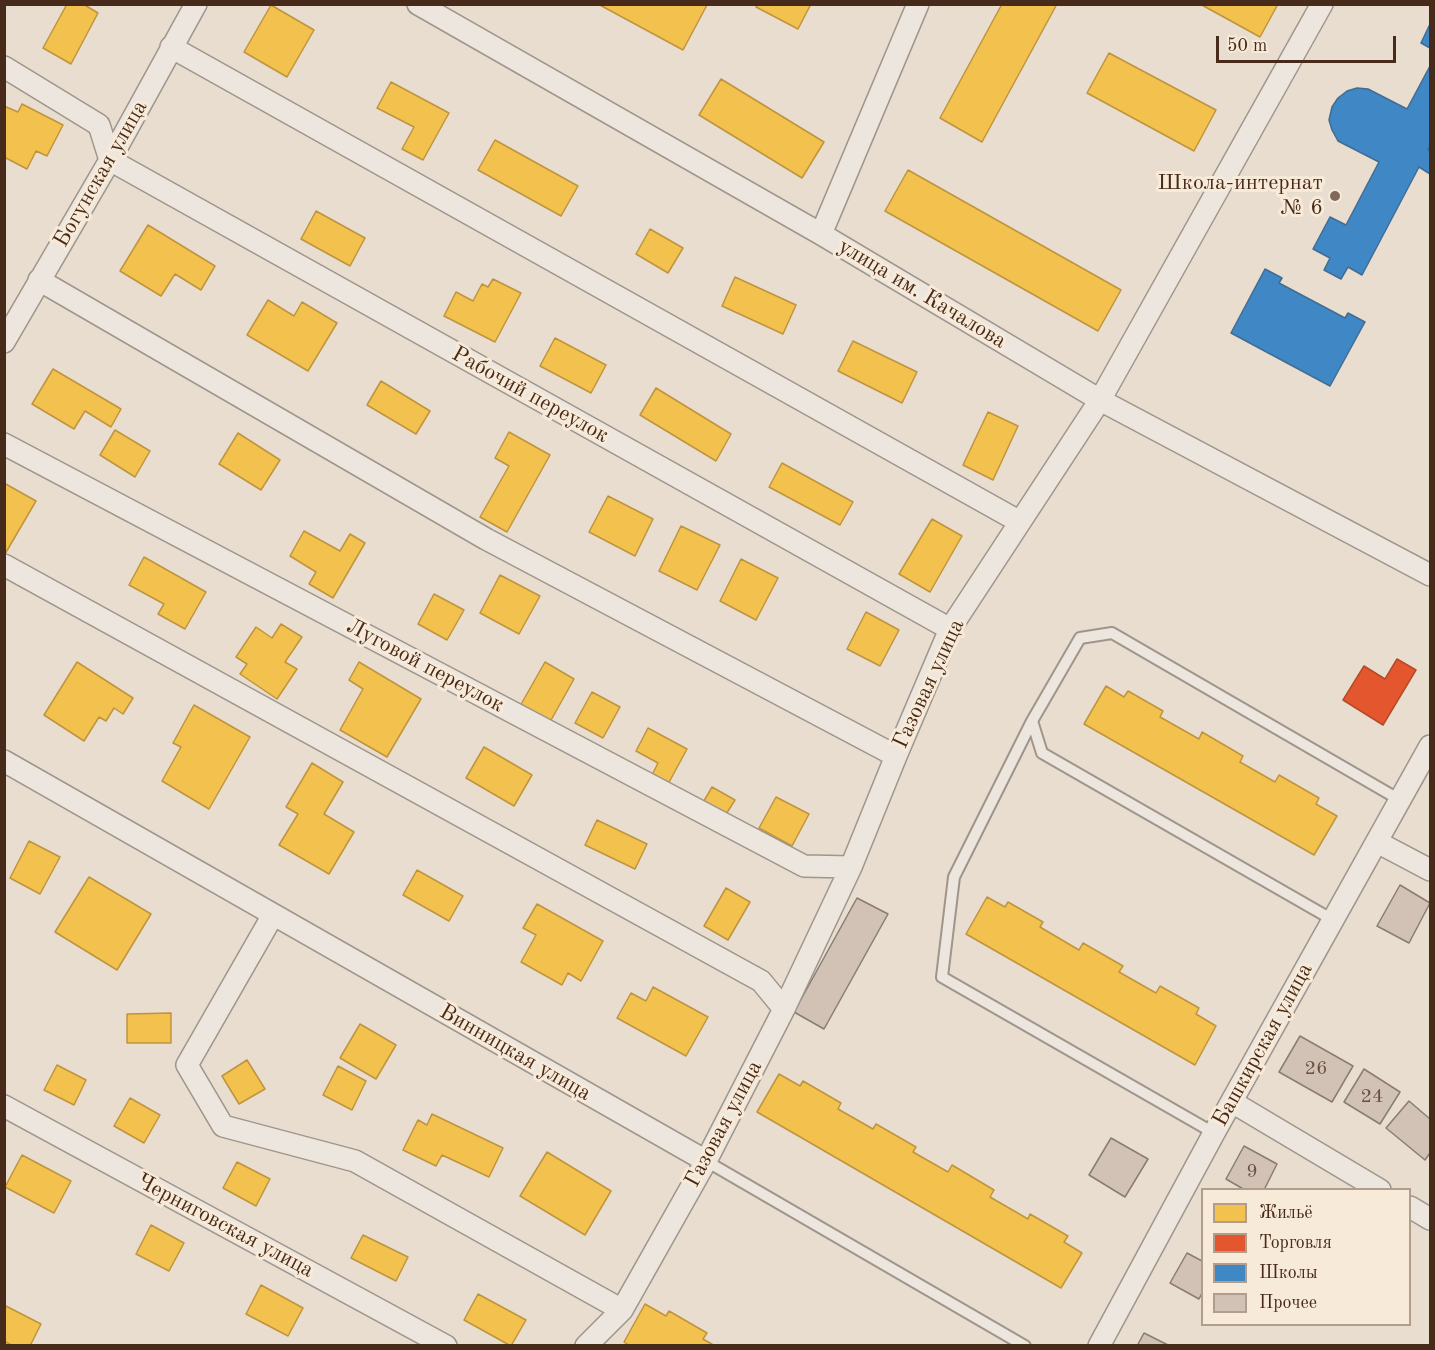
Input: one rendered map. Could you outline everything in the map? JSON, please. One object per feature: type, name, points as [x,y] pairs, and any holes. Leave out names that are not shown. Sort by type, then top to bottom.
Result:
[{"type":"street","name":"Богунская улица","points":[[4,342],[110,160],[196,4]]},
{"type":"street","name":"улица им. Качалова","points":[[418,4],[821,234],[1100,400],[1431,575]]},
{"type":"street","points":[[821,234],[918,4]]},
{"type":"street","name":"Газовая улица","points":[[586,1346],[622,1310],[706,1161],[784,1009],[851,867],[950,629],[1100,400],[1322,4]]},
{"type":"street","points":[[171,47],[1020,522]]},
{"type":"street","points":[[4,67],[99,125],[110,160]]},
{"type":"street","name":"Рабочий переулок","points":[[110,160],[950,629]]},
{"type":"street","points":[[39,280],[486,539],[896,756]]},
{"type":"street","name":"Луговой переулок","points":[[4,444],[804,866],[851,867]]},
{"type":"street","points":[[4,565],[761,981],[784,1009]]},
{"type":"street","name":"Башкирская улица","points":[[1099,1346],[1214,1133],[1431,746]]},
{"type":"street","name":"Винницкая улица","points":[[4,761],[706,1161]]},
{"type":"street","points":[[1377,842],[1431,870]]},
{"type":"street","points":[[273,915],[187,1065],[223,1126],[355,1161],[622,1310]]},
{"type":"street","points":[[1232,1102],[1377,1188]]},
{"type":"street","name":"Черниговская улица","points":[[4,1106],[446,1346]]},
{"type":"street","points":[[1411,1208],[1431,1219]]},
{"type":"lane","points":[[1214,1133],[942,977],[954,878],[1032,721],[1080,638],[1112,633],[1400,800]]},
{"type":"lane","points":[[1032,721],[1042,753],[1333,920]]},
{"type":"lane","name":"Винницкая улица","points":[[706,1161],[1025,1346]]},
{"type":"building: Жильё","points":[[67,4],[83,4],[98,13],[71,64],[43,48]]},
{"type":"building: Жильё","points":[[598,4],[707,4],[707,5],[683,50]]},
{"type":"building: Жильё","points":[[758,4],[811,4],[798,29],[756,7]]},
{"type":"building: Жильё","points":[[1002,4],[1057,4],[982,142],[940,118]]},
{"type":"building: Жильё","points":[[1200,4],[1278,4],[1260,37]]},
{"type":"building: Жильё","points":[[271,5],[314,30],[287,77],[244,52]]},
{"type":"building: Жильё","points":[[1109,53],[1216,110],[1194,151],[1087,93]]},
{"type":"building: Жильё","points":[[721,79],[824,142],[802,178],[699,115]]},
{"type":"building: Жильё","points":[[391,82],[449,113],[423,160],[402,149],[414,127],[377,108]]},
{"type":"building: Жильё","points":[[22,104],[63,125],[47,156],[36,151],[27,169],[4,157],[4,106],[18,112]]},
{"type":"building: Жильё","points":[[495,140],[578,186],[561,216],[478,170]]},
{"type":"building: Жильё","points":[[908,170],[1121,290],[1098,331],[885,211]]},
{"type":"building: Жильё","points":[[316,211],[365,238],[350,266],[301,239]]},
{"type":"building: Жильё","points":[[148,225],[215,266],[201,290],[175,274],[161,296],[120,271]]},
{"type":"building: Жильё","points":[[650,229],[683,248],[668,273],[636,254]]},
{"type":"building: Жильё","points":[[735,277],[796,305],[783,334],[722,306]]},
{"type":"building: Жильё","points":[[493,279],[521,293],[495,342],[444,316],[456,292],[473,301],[482,284],[488,287]]},
{"type":"building: Жильё","points":[[268,300],[294,316],[302,302],[337,323],[308,371],[247,335]]},
{"type":"building: Жильё","points":[[555,338],[606,365],[591,393],[540,366]]},
{"type":"building: Жильё","points":[[853,341],[917,372],[902,403],[838,371]]},
{"type":"building: Жильё","points":[[53,369],[121,409],[111,427],[85,411],[74,429],[32,404]]},
{"type":"building: Жильё","points":[[381,381],[430,411],[416,434],[367,405]]},
{"type":"building: Жильё","points":[[656,388],[731,434],[716,461],[640,415]]},
{"type":"building: Жильё","points":[[988,412],[1018,426],[993,480],[963,465]]},
{"type":"building: Жильё","points":[[115,430],[150,451],[135,477],[100,455]]},
{"type":"building: Жильё","points":[[509,432],[550,455],[507,532],[480,517],[509,466],[495,458]]},
{"type":"building: Жильё","points":[[238,433],[280,460],[261,490],[219,464]]},
{"type":"building: Жильё","points":[[782,463],[853,502],[840,525],[769,487]]},
{"type":"building: Жильё","points":[[4,483],[36,501],[5,554],[4,554]]},
{"type":"building: Жильё","points":[[608,496],[653,519],[635,556],[589,532]]},
{"type":"building: Жильё","points":[[932,519],[962,536],[930,592],[899,574]]},
{"type":"building: Жильё","points":[[681,526],[720,545],[697,590],[659,571]]},
{"type":"building: Жильё","points":[[304,531],[340,551],[350,534],[365,543],[333,598],[309,584],[316,572],[290,556]]},
{"type":"building: Жильё","points":[[144,557],[206,592],[185,629],[158,614],[164,604],[129,585]]},
{"type":"building: Жильё","points":[[741,559],[778,578],[756,620],[720,601]]},
{"type":"building: Жильё","points":[[500,575],[540,596],[519,634],[480,613]]},
{"type":"building: Жильё","points":[[434,594],[464,610],[447,640],[418,624]]},
{"type":"building: Жильё","points":[[866,612],[899,630],[880,666],[847,649]]},
{"type":"building: Жильё","points":[[281,624],[302,637],[285,662],[297,669],[277,699],[240,674],[247,664],[236,657],[256,627],[272,638]]},
{"type":"building: Жильё","points":[[77,662],[133,698],[123,714],[114,708],[106,721],[99,717],[84,741],[44,715]]},
{"type":"building: Жильё","points":[[359,662],[421,699],[387,757],[340,730],[363,689],[349,680]]},
{"type":"building: Жильё","points":[[545,662],[574,679],[550,722],[520,706]]},
{"type":"building: Жильё","points":[[1106,686],[1124,697],[1128,691],[1163,711],[1160,717],[1199,739],[1202,732],[1243,756],[1240,762],[1275,782],[1279,775],[1319,798],[1316,804],[1337,816],[1314,855],[1084,724]]},
{"type":"building: Жильё","points":[[592,692],[620,707],[603,738],[575,723]]},
{"type":"building: Жильё","points":[[194,705],[250,737],[209,809],[162,781],[181,747],[173,743]]},
{"type":"building: Жильё","points":[[648,728],[687,749],[667,786],[651,777],[658,763],[636,751]]},
{"type":"building: Жильё","points":[[484,747],[532,775],[514,806],[466,778]]},
{"type":"building: Жильё","points":[[312,763],[343,782],[324,814],[354,832],[329,874],[279,845],[298,814],[286,807]]},
{"type":"building: Жильё","points":[[712,787],[735,800],[723,819],[701,806]]},
{"type":"building: Жильё","points":[[776,797],[809,814],[792,846],[759,828]]},
{"type":"building: Жильё","points":[[597,820],[647,844],[635,869],[585,845]]},
{"type":"building: Жильё","points":[[29,841],[60,857],[40,894],[10,878]]},
{"type":"building: Жильё","points":[[417,870],[463,896],[449,921],[403,895]]},
{"type":"building: Жильё","points":[[89,877],[151,914],[117,970],[55,932]]},
{"type":"building: Жильё","points":[[726,888],[750,902],[728,940],[704,926]]},
{"type":"building: Жильё","points":[[987,897],[1005,907],[1008,902],[1043,922],[1040,927],[1079,950],[1083,943],[1123,966],[1119,972],[1156,993],[1160,986],[1199,1008],[1196,1014],[1216,1026],[1195,1065],[966,934]]},
{"type":"building: Жильё","points":[[537,904],[603,941],[581,981],[568,973],[562,985],[521,962],[536,935],[523,928]]},
{"type":"building: Жильё","points":[[653,987],[708,1017],[686,1056],[617,1018],[631,993],[646,1001]]},
{"type":"building: Жильё","points":[[171,1013],[171,1043],[127,1043],[127,1014]]},
{"type":"building: Жильё","points":[[360,1024],[396,1045],[376,1079],[340,1058]]},
{"type":"building: Жильё","points":[[247,1060],[265,1089],[239,1104],[222,1076]]},
{"type":"building: Жильё","points":[[57,1065],[86,1080],[74,1105],[44,1090]]},
{"type":"building: Жильё","points":[[338,1066],[366,1081],[352,1110],[323,1095]]},
{"type":"building: Жильё","points":[[779,1074],[800,1086],[803,1081],[841,1103],[838,1109],[873,1129],[876,1124],[916,1147],[913,1152],[948,1172],[952,1165],[994,1190],[990,1197],[1028,1219],[1030,1214],[1068,1236],[1064,1242],[1082,1253],[1061,1288],[757,1112]]},
{"type":"building: Жильё","points":[[130,1098],[160,1115],[144,1143],[114,1126]]},
{"type":"building: Жильё","points":[[432,1114],[503,1148],[489,1177],[442,1155],[436,1166],[403,1150],[418,1120],[427,1125]]},
{"type":"building: Жильё","points":[[547,1152],[611,1191],[585,1235],[520,1196]]},
{"type":"building: Жильё","points":[[22,1155],[71,1181],[54,1213],[5,1187]]},
{"type":"building: Жильё","points":[[237,1162],[270,1179],[256,1206],[223,1188]]},
{"type":"building: Жильё","points":[[151,1225],[184,1243],[169,1271],[136,1254]]},
{"type":"building: Жильё","points":[[363,1235],[408,1257],[396,1281],[351,1258]]},
{"type":"building: Жильё","points":[[261,1285],[303,1308],[288,1336],[246,1314]]},
{"type":"building: Жильё","points":[[478,1294],[526,1320],[511,1346],[464,1320]]},
{"type":"building: Жильё","points":[[645,1304],[666,1316],[669,1311],[707,1333],[703,1339],[715,1346],[630,1346],[624,1342]]},
{"type":"building: Жильё","points":[[4,1305],[41,1324],[30,1346],[13,1346],[4,1341]]},
{"type":"building: Торговля","points":[[1397,659],[1416,670],[1383,725],[1343,700],[1364,666],[1385,679]]},
{"type":"building: Школы","points":[[1430,24],[1430,48],[1421,43]]},
{"type":"building: Школы","points":[[1430,66],[1430,145],[1428,150],[1430,151],[1430,174],[1419,167],[1362,275],[1348,267],[1341,279],[1324,270],[1330,258],[1313,249],[1330,217],[1346,225],[1379,162],[1338,141],[1329,120],[1332,107],[1347,91],[1357,88],[1368,89],[1407,109]]},
{"type":"building: Школы","points":[[1265,269],[1282,278],[1279,283],[1345,318],[1348,313],[1365,322],[1330,386],[1231,333]]},
{"type":"building: Прочее","points":[[1400,885],[1430,903],[1409,943],[1377,926]]},
{"type":"building: Прочее","points":[[857,898],[888,914],[824,1029],[794,1012]]},
{"type":"building: Прочее","points":[[1300,1036],[1353,1066],[1332,1102],[1279,1072]]},
{"type":"building: Прочее","points":[[1364,1069],[1400,1092],[1380,1124],[1344,1102]]},
{"type":"building: Прочее","points":[[1409,1101],[1430,1119],[1430,1153],[1425,1160],[1386,1128]]},
{"type":"building: Прочее","points":[[1111,1138],[1148,1159],[1125,1197],[1089,1175]]},
{"type":"building: Прочее","points":[[1244,1146],[1277,1164],[1265,1188],[1242,1188],[1226,1179]]},
{"type":"building: Прочее","points":[[1187,1253],[1201,1260],[1199,1299],[1170,1283]]},
{"type":"building: Прочее","points":[[1144,1333],[1170,1346],[1137,1346]]},
{"type":"place","name":"Школа-интернат № 6","points":[[1335,196]]}]
